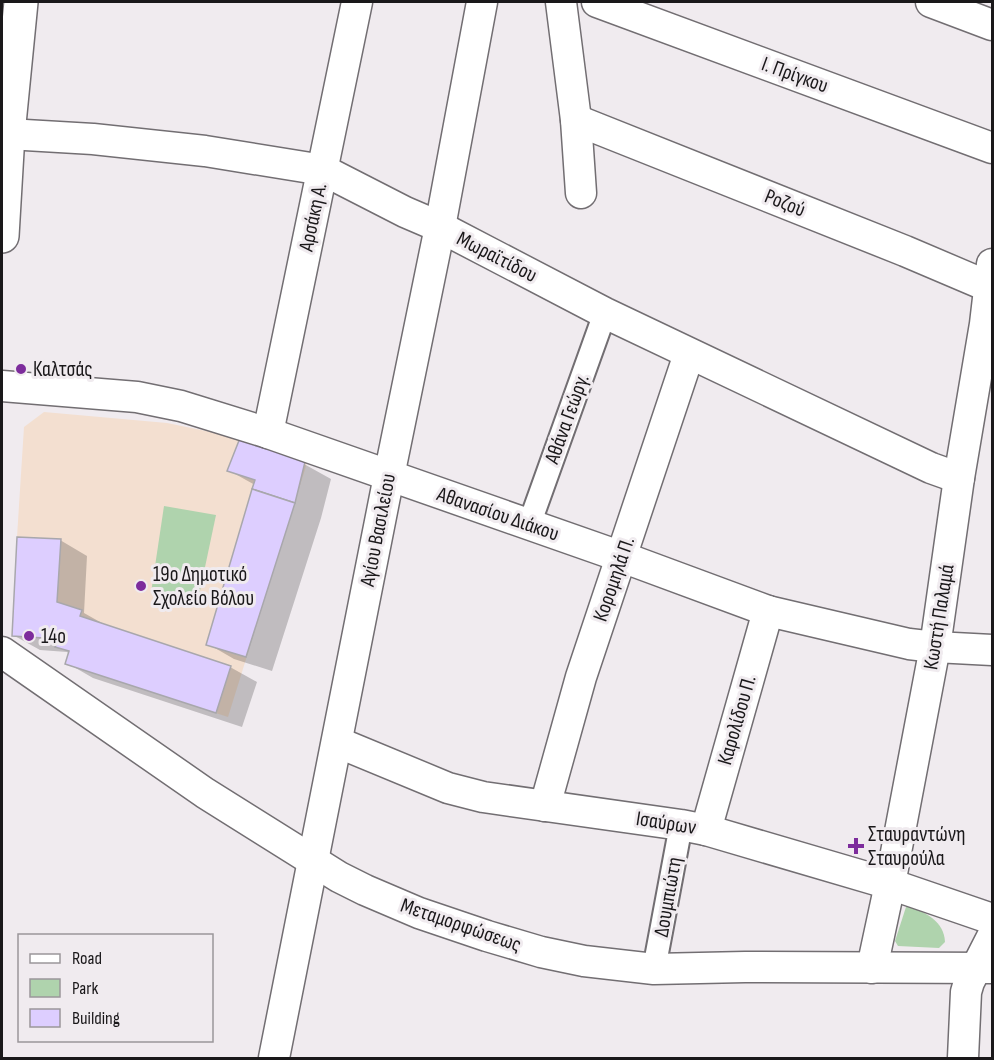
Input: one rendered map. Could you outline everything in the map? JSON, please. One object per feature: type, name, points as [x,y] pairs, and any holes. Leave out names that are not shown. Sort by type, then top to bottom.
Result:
[{"type":"street","points":[[2,236],[8,134],[21,2]]},
{"type":"street","name":"Αρσάκη Α.","points":[[268,433],[357,2]]},
{"type":"street","name":"Αγίου Βασιλείου","points":[[274,1059],[388,476],[440,227],[482,2]]},
{"type":"street","points":[[561,2],[576,120],[581,193]]},
{"type":"street","name":"Ι. Πρίγκου","points":[[597,2],[993,148]]},
{"type":"street","points":[[932,2],[993,25]]},
{"type":"street","name":"Ροζού","points":[[576,120],[895,247],[992,280]]},
{"type":"street","name":"Μωραϊτίδου","points":[[8,134],[93,139],[205,151],[323,170],[689,354],[931,468],[959,478]]},
{"type":"street","name":"Κωστή Παλαμά","points":[[872,968],[935,647],[959,478],[992,280]]},
{"type":"street","name":"Αθάνα Γεώργ.","points":[[529,525],[605,313]]},
{"type":"street","name":"Κορομηλά Π.","points":[[545,806],[582,677],[689,354]]},
{"type":"street","name":"Αθανασίου Διάκου","points":[[2,386],[137,397],[181,406],[268,433],[768,611],[909,644],[993,650]]},
{"type":"street","name":"Καρολίδου Π.","points":[[693,827],[768,611]]},
{"type":"street","name":"Μεταμορφώσεως","points":[[2,652],[206,793],[339,877],[393,902],[487,936],[541,952],[584,961],[654,969],[984,968]]},
{"type":"street","name":"Ισαύρων","points":[[337,742],[448,788],[483,798],[693,827],[890,884],[993,919]]},
{"type":"street","name":"Δουμπιώτη","points":[[654,969],[693,827]]},
{"type":"street","points":[[963,1059],[965,1000],[969,982],[984,968],[993,937]]},
{"type":"shaded area","name":"19ο Δημοτικό Σχολείο Βόλου","points":[[44,412],[167,423],[240,438],[307,463],[228,717],[65,664],[69,651],[55,647],[58,639],[12,636],[24,427]]},
{"type":"green space","points":[[164,506],[216,515],[197,605],[151,593]]},
{"type":"green space","points":[[909,906],[928,915],[938,923],[945,942],[939,948],[898,946],[895,941],[906,907]]},
{"type":"building","points":[[240,438],[305,462],[295,503],[252,489],[255,480],[227,471]]},
{"type":"building","points":[[252,489],[295,503],[246,657],[206,645]]},
{"type":"building","points":[[17,537],[61,539],[57,602],[82,610],[80,616],[231,666],[216,713],[65,664],[69,651],[55,647],[59,639],[12,636]]},
{"type":"place","name":"Καλτσάς","points":[[21,369]]},
{"type":"place","name":"19ο Δημοτικό Σχολείο Βόλου","points":[[141,586]]},
{"type":"place","name":"14o","points":[[29,636]]},
{"type":"place","name":"Σταυραντώνη Σταυρούλα","points":[[856,846]]}]
